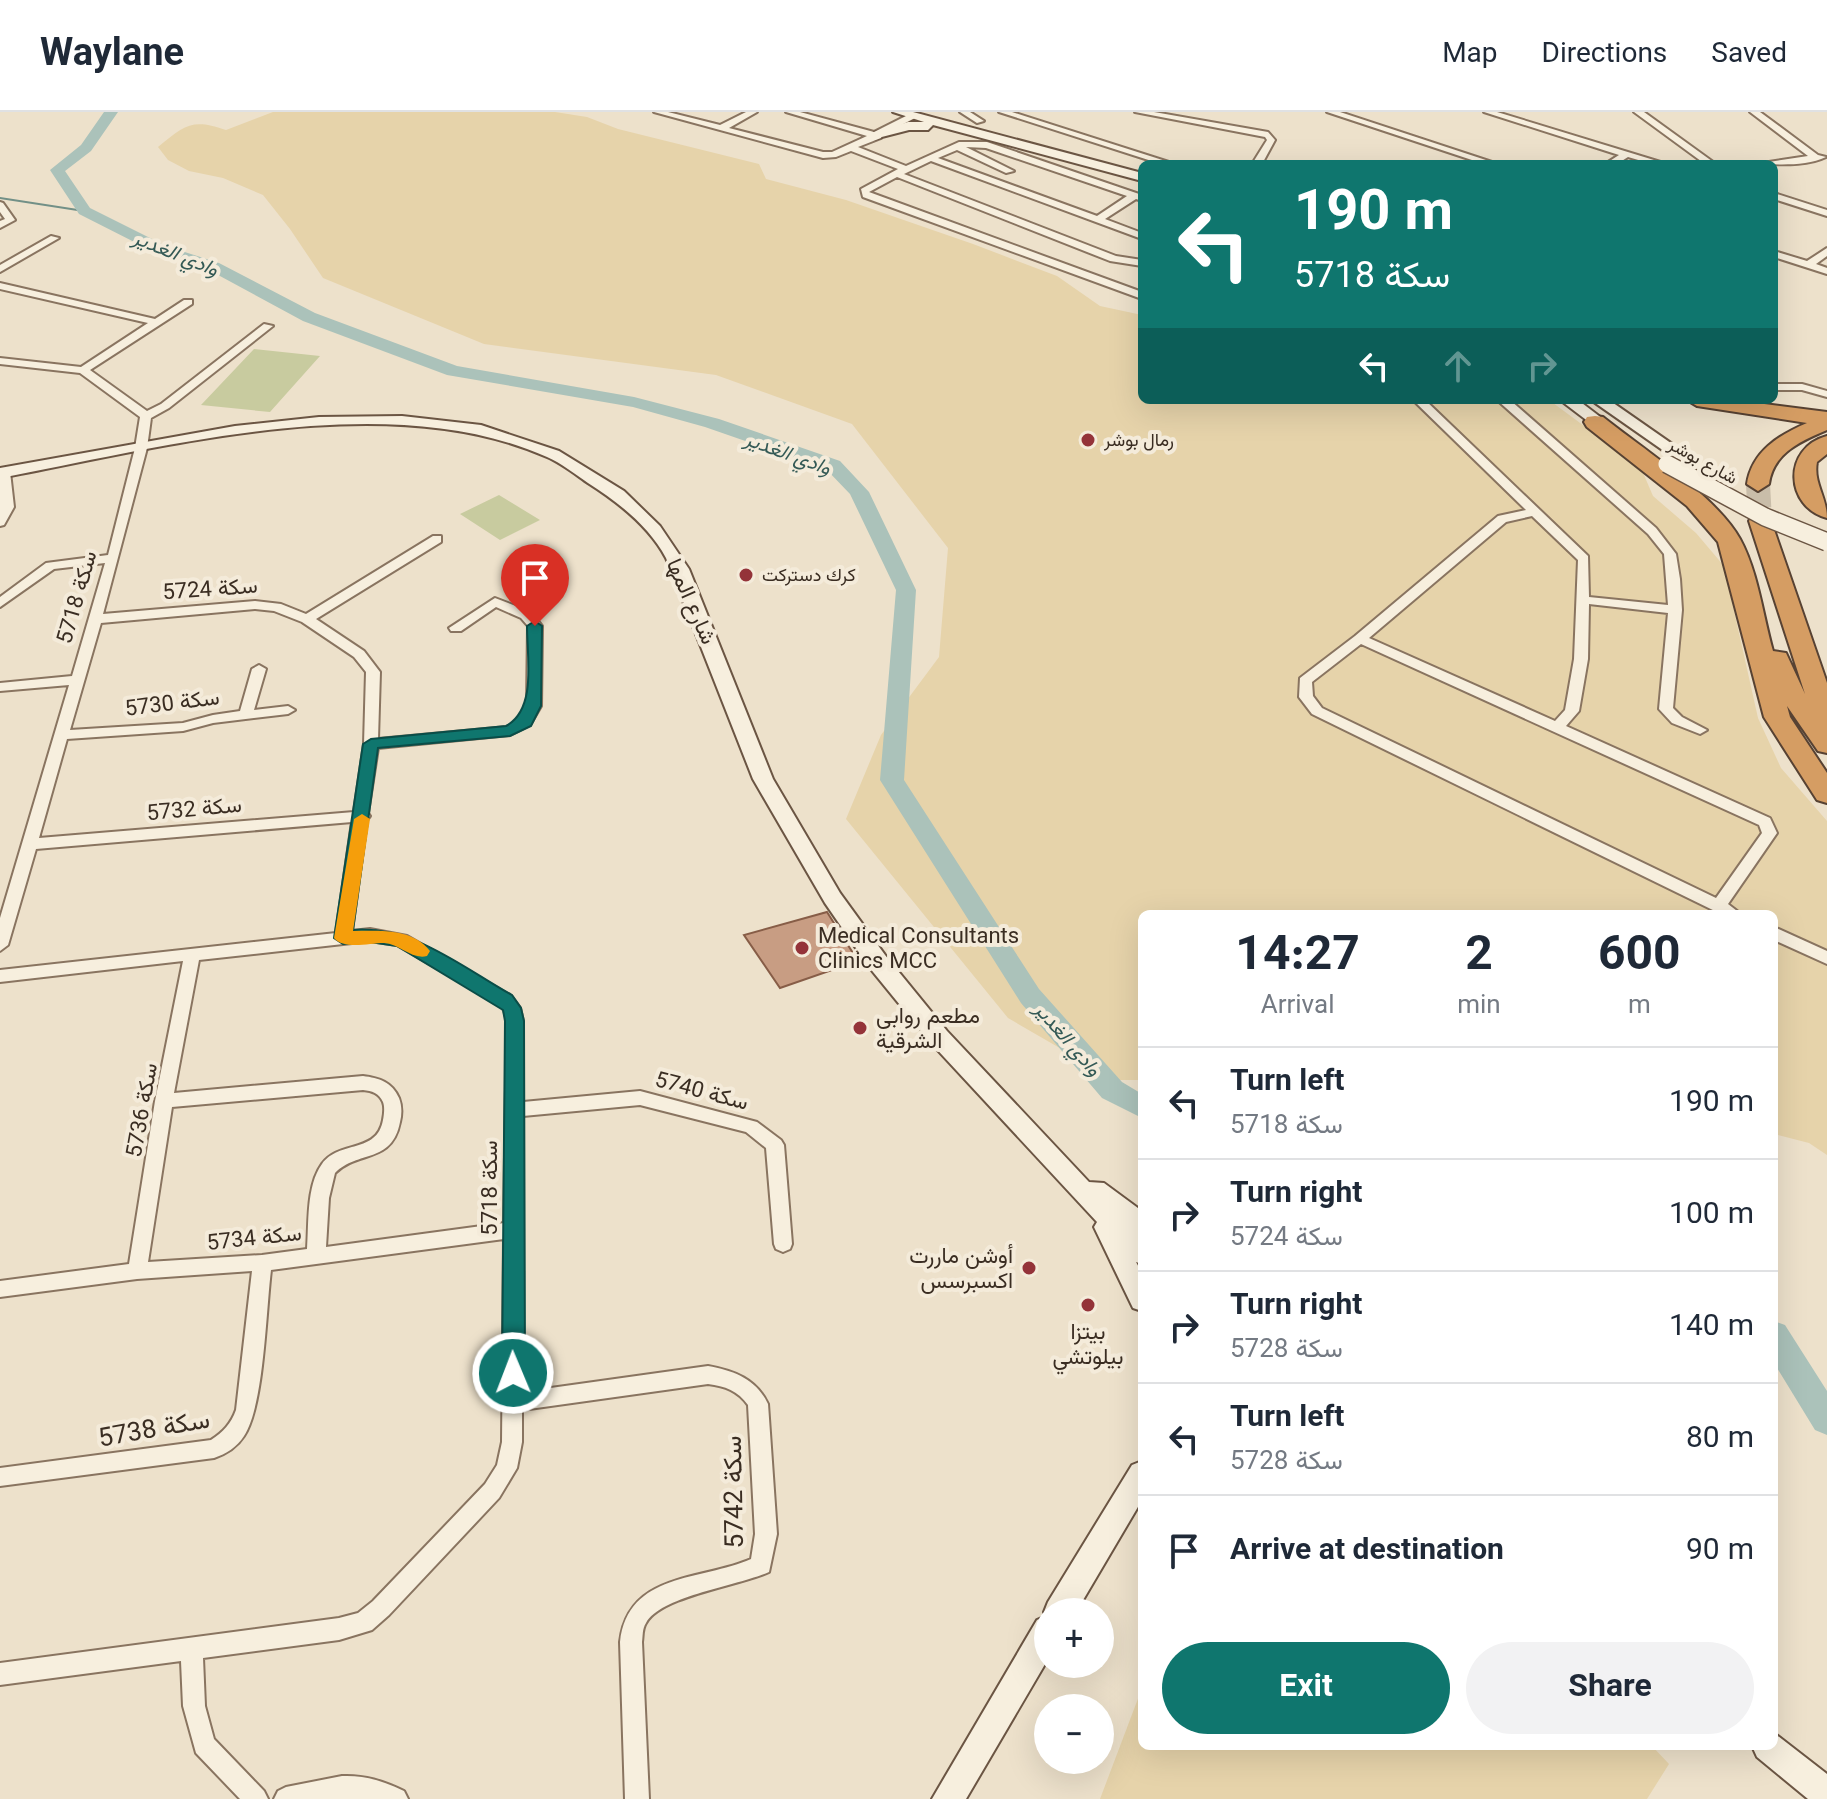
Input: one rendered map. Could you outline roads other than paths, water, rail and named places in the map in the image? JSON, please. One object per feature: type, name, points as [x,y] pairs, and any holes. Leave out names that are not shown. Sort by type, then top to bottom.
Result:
[{"type":"highway","points":[[1719,404],[1827,420]]},
{"type":"highway","points":[[1597,411],[1717,523],[1732,547],[1777,717],[1827,794]]},
{"type":"highway","points":[[1758,484],[1763,463],[1779,448],[1791,438],[1827,420]]},
{"type":"highway","points":[[1827,443],[1807,459],[1803,477],[1813,497],[1827,511]]},
{"type":"highway","points":[[1695,501],[1719,519],[1735,540],[1786,685],[1827,745]]},
{"type":"highway","points":[[1760,521],[1827,721]]},
{"type":"street","points":[[658,112],[823,155],[833,155],[852,147],[907,113],[1138,176]]},
{"type":"street","points":[[720,129],[753,112]]},
{"type":"street","points":[[790,112],[880,131],[917,126],[971,132]]},
{"type":"street","points":[[880,131],[889,117],[884,112]]},
{"type":"street","points":[[928,112],[1138,167]]},
{"type":"street","points":[[953,112],[1034,139]]},
{"type":"street","points":[[964,112],[980,121]]},
{"type":"street","points":[[1003,112],[1157,160]]},
{"type":"street","points":[[1139,112],[1268,135],[1271,140],[1259,160]]},
{"type":"street","points":[[1331,112],[1481,160]]},
{"type":"street","points":[[1353,119],[1367,112]]},
{"type":"street","points":[[1488,112],[1648,160]]},
{"type":"street","points":[[1638,112],[1705,160]]},
{"type":"street","points":[[1754,112],[1822,158]]},
{"type":"street","points":[[1138,193],[1057,162],[1042,163],[972,143],[957,146],[864,191],[866,195],[1138,295]]},
{"type":"street","points":[[957,146],[1009,171]]},
{"type":"street","points":[[852,147],[901,172],[1114,259],[1138,262]]},
{"type":"street","points":[[1617,160],[1627,154]]},
{"type":"street","points":[[930,158],[1138,234]]},
{"type":"street","points":[[1778,162],[1822,158]]},
{"type":"street","points":[[1107,224],[1100,220],[1102,216],[1138,194]]},
{"type":"street","points":[[1778,197],[1827,213]]},
{"type":"street","points":[[0,205],[10,220],[0,225]]},
{"type":"street","points":[[0,269],[54,238]]},
{"type":"street","points":[[1808,265],[1827,251]]},
{"type":"street","points":[[1778,255],[1827,271]]},
{"type":"street","points":[[0,286],[156,322]]},
{"type":"street","points":[[83,370],[188,302]]},
{"type":"street","points":[[0,361],[83,370],[146,416],[165,406],[268,326]]},
{"type":"street","points":[[1778,387],[1802,387],[1827,394]]},
{"type":"street","points":[[1423,404],[1584,559],[1581,659],[1572,711],[1557,727]]},
{"type":"street","points":[[1508,404],[1652,531],[1670,554],[1675,610],[1666,709],[1677,720],[1700,730]]},
{"type":"street","name":"شارع بوشر","points":[[1597,411],[1765,517],[1827,542]]},
{"type":"street","name":"سكة 5718","points":[[0,945],[113,558],[146,416]]},
{"type":"street","name":"شارع المها","points":[[2,472],[291,424],[351,419],[411,420],[467,427],[528,444],[562,457],[608,486],[654,530],[672,554],[765,783],[830,895],[875,959],[931,1028],[1138,1249]]},
{"type":"street","name":"شارع بوشر","points":[[1673,460],[1827,528]]},
{"type":"street","points":[[0,522],[8,507],[2,472]]},
{"type":"street","points":[[1536,511],[1502,519],[1360,639],[1305,681],[1306,697],[1317,711],[1726,910]]},
{"type":"street","points":[[307,619],[437,539]]},
{"type":"street","points":[[0,603],[50,566],[113,558]]},
{"type":"street","points":[[1584,600],[1675,610]]},
{"type":"street","points":[[371,744],[510,731],[525,722],[534,706],[535,626],[526,615],[495,602],[456,628]]},
{"type":"street","name":"سكة 5724","points":[[96,619],[255,605],[276,607],[307,619],[359,654],[373,672],[371,744],[363,816],[343,938]]},
{"type":"street","points":[[1360,639],[1765,822],[1770,833],[1719,906]]},
{"type":"street","points":[[246,715],[259,669]]},
{"type":"street","points":[[0,687],[77,680]]},
{"type":"street","name":"سكة 5730","points":[[61,735],[183,727],[288,710]]},
{"type":"street","name":"سكة 5732","points":[[29,844],[363,816]]},
{"type":"street","name":"سكة 5718","points":[[0,976],[370,935],[401,940],[505,1000],[512,1008],[515,1021],[512,1230],[514,1402],[511,1455],[500,1479],[381,1608],[364,1622],[339,1629],[0,1674]]},
{"type":"street","points":[[1778,935],[1827,958]]},
{"type":"street","name":"سكة 5736","points":[[137,1271],[164,1101],[192,956]]},
{"type":"street","points":[[164,1101],[363,1083],[378,1085],[384,1090],[393,1106],[391,1131],[368,1152],[347,1155],[329,1169],[325,1179],[316,1255]]},
{"type":"street","name":"سكة 5740","points":[[513,1110],[640,1098],[751,1127],[775,1145],[783,1244]]},
{"type":"street","name":"شارع المها","points":[[1055,1161],[1138,1222]]},
{"type":"street","points":[[1098,1208],[1138,1292]]},
{"type":"street","name":"سكة 5734","points":[[0,1289],[137,1271],[262,1263],[512,1230]]},
{"type":"street","name":"سكة 5738","points":[[0,1477],[214,1449],[231,1441],[240,1428],[246,1410],[262,1263]]},
{"type":"street","name":"سكة 5742","points":[[514,1402],[708,1375],[739,1383],[752,1392],[758,1404],[766,1534],[761,1565],[664,1596],[647,1605],[634,1620],[631,1642],[637,1799]]},
{"type":"street","points":[[1068,1598],[1138,1480]]},
{"type":"street","points":[[1095,1555],[1138,1501]]},
{"type":"street","points":[[192,1648],[194,1706],[204,1745],[256,1799]]},
{"type":"street","points":[[948,1799],[1034,1654]]},
{"type":"street","points":[[1773,1750],[1827,1794]]},
{"type":"street","points":[[286,1799],[342,1785],[382,1791],[396,1799]]},
{"type":"waterway","name":"وادي الغدير","points":[[111,112],[86,148],[57,170],[84,211],[160,249],[213,266],[309,317],[453,371],[634,402],[712,423],[833,465],[859,492],[906,590],[892,780],[1030,996],[1112,1090],[1138,1105]]},
{"type":"waterway","name":"وادي الغدير","points":[[0,198],[84,211]]},
{"type":"waterway","name":"وادي الغدير","points":[[1778,1341],[1827,1420]]},
{"type":"tunnel","points":[[1758,484],[1760,521]]},
{"type":"place","name":"رمال بوشر","points":[[1088,440]]},
{"type":"place","name":"كرك دستركت","points":[[746,575]]},
{"type":"place","name":"Medical Consultants Clinics MCC","points":[[802,948]]},
{"type":"place","name":"مطعم روابي الشرقية","points":[[860,1028]]},
{"type":"place","name":"أوشن ماررت اكسبرسس","points":[[1029,1268]]},
{"type":"place","name":"بيتزا بيلوتشي","points":[[1088,1305]]}]
